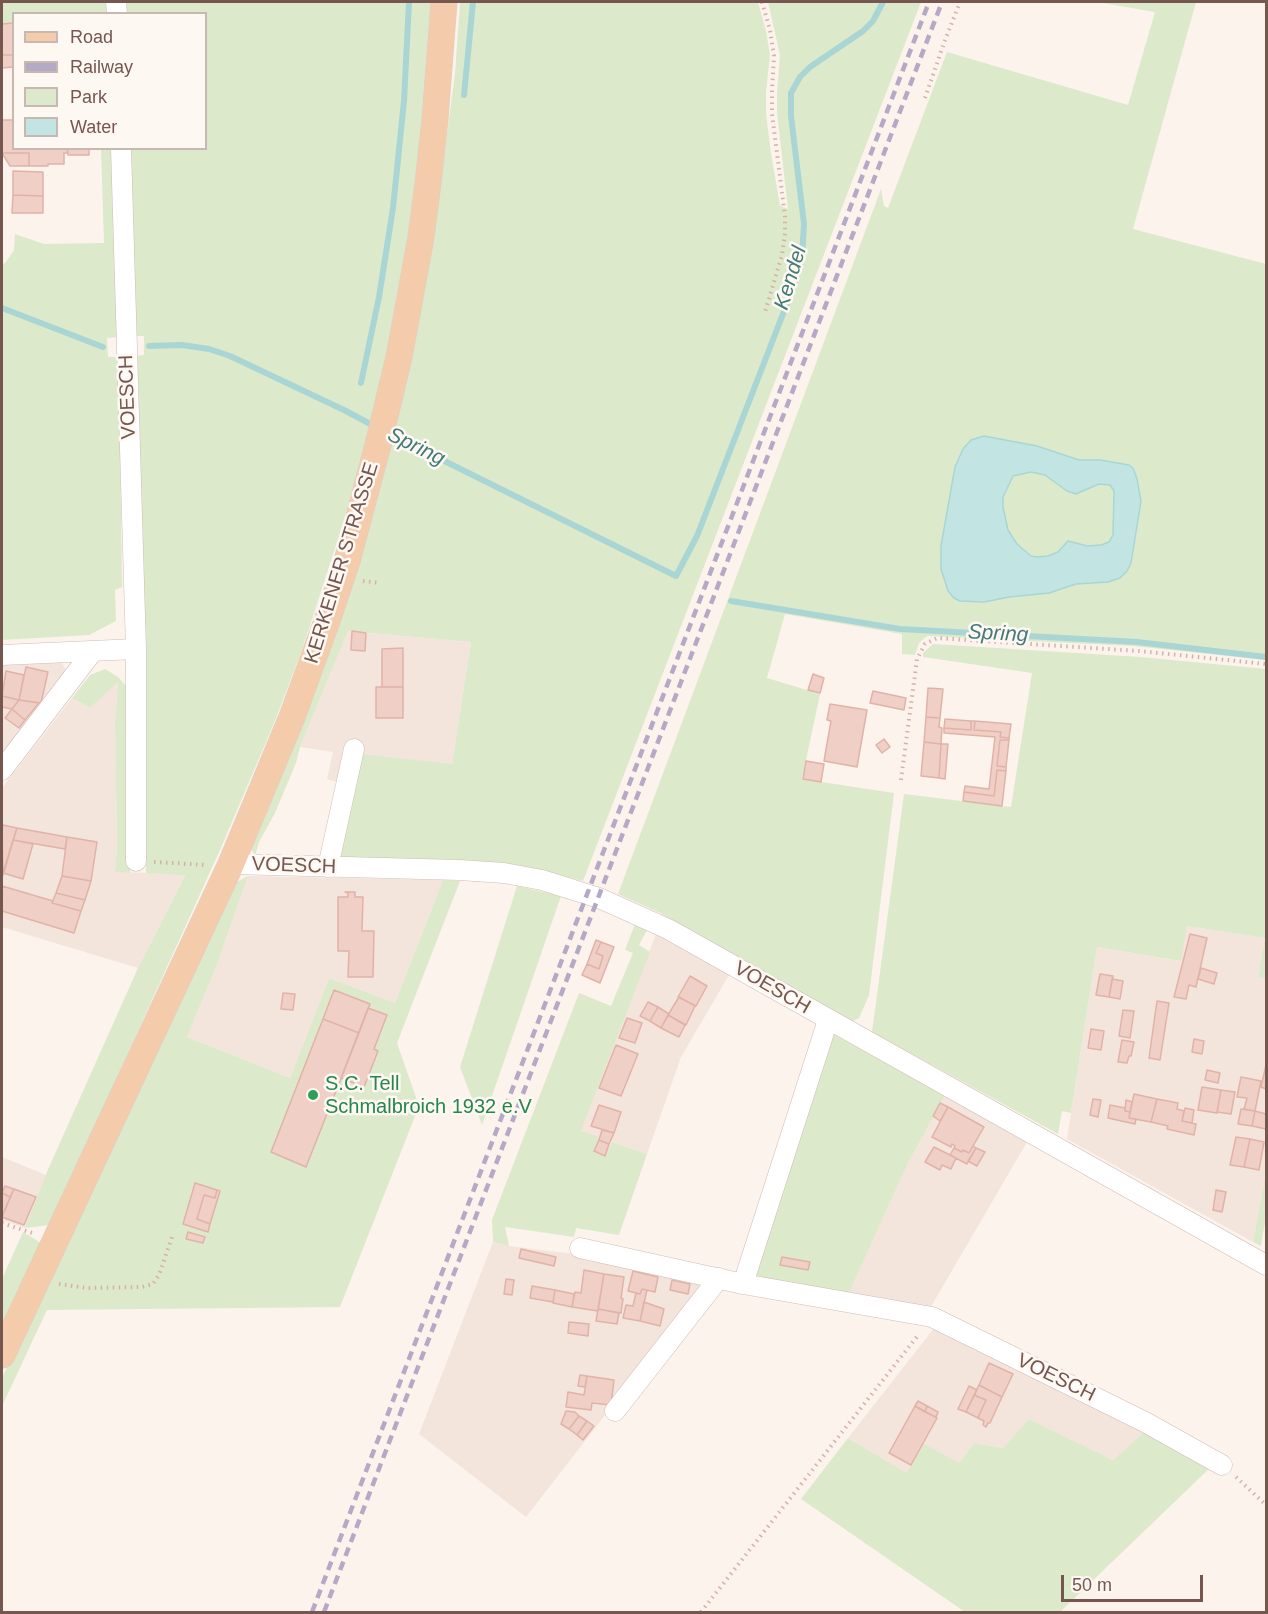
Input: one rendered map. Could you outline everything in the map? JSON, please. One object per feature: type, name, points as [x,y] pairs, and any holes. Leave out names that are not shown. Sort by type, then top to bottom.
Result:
[{"type":"main road","name":"KERKENER STRASSE","points":[[231,864],[292,717],[327,621],[347,561],[386,413],[421,237],[435,119],[444,2]]},
{"type":"main road","name":"VOESCH","points":[[2,1355],[231,864]]},
{"type":"street","name":"VOESCH","points":[[121,150],[136,649],[136,861]]},
{"type":"street","points":[[2,655],[136,649]]},
{"type":"street","points":[[2,770],[93,651]]},
{"type":"street","points":[[328,867],[354,749]]},
{"type":"street","name":"VOESCH","points":[[231,864],[504,873],[560,884],[618,905],[668,929],[1266,1265]]},
{"type":"street","name":"VOESCH","points":[[743,1284],[828,1020]]},
{"type":"street","name":"VOESCH","points":[[580,1248],[743,1284],[932,1317],[1145,1422],[1222,1465]]},
{"type":"street","points":[[615,1411],[719,1278]]},
{"type":"path","points":[[762,2],[774,56],[772,114],[785,216],[782,255],[765,312]]},
{"type":"path","points":[[925,98],[960,2]]},
{"type":"path","points":[[901,780],[917,659],[925,644],[937,638],[1139,651],[1266,664]]},
{"type":"path","points":[[136,861],[210,865],[204,876]]},
{"type":"path","points":[[2,1223],[38,1235],[33,1244]]},
{"type":"path","points":[[37,1279],[87,1288],[142,1287],[153,1284],[159,1275],[173,1234]]},
{"type":"path","points":[[701,1612],[932,1317]]},
{"type":"path","points":[[1222,1465],[1266,1505]]},
{"type":"shaded area","points":[[348,631],[471,642],[452,764],[340,783],[327,779],[333,752],[300,747]]},
{"type":"shaded area","points":[[61,661],[67,672],[2,757],[2,663]]},
{"type":"shaded area","points":[[118,681],[115,722],[117,846],[115,872],[185,874],[138,968],[2,927],[2,788],[72,698],[90,708]]},
{"type":"shaded area","points":[[248,876],[443,880],[395,1003],[329,978],[290,1078],[187,1037],[216,967]]},
{"type":"shaded area","points":[[1187,926],[1265,938],[1258,977],[1266,979],[1266,1172],[1253,1242],[1067,1139],[1097,947],[1180,961]]},
{"type":"shaded area","points":[[656,934],[729,975],[681,1057],[647,1154],[612,1142],[606,1157],[594,1152],[581,1131]]},
{"type":"shaded area","points":[[945,1096],[1027,1142],[929,1310],[848,1295],[908,1163]]},
{"type":"shaded area","points":[[2,1157],[46,1175],[25,1228],[2,1220]]},
{"type":"shaded area","points":[[493,1242],[607,1258],[706,1285],[526,1517],[419,1434]]},
{"type":"shaded area","points":[[935,1327],[1146,1430],[1113,1460],[1029,1419],[1003,1448],[974,1443],[959,1463],[907,1473],[848,1438]]},
{"type":"green space","points":[[2,2],[109,2],[109,12],[12,12],[12,23],[2,24]]},
{"type":"green space","points":[[124,2],[432,2],[440,184],[455,74],[460,2],[758,2],[770,55],[766,114],[771,153],[780,206],[788,209],[777,113],[780,55],[768,2],[921,2],[583,881],[543,871],[334,858],[359,754],[452,764],[471,642],[348,631],[300,747],[296,763],[275,813],[259,842],[255,856],[248,844],[299,722],[368,434],[340,533],[303,647],[275,721],[220,850],[50,1225],[25,1228],[46,1174],[138,968],[185,875],[146,873],[135,356],[144,355],[144,336],[134,336],[128,150],[207,150],[207,12],[125,12]]},
{"type":"green space","points":[[1097,2],[1196,2],[1133,229],[1266,264],[1266,660],[1133,646],[927,636],[919,643],[915,655],[902,654],[902,634],[785,614],[767,678],[820,694],[802,779],[894,793],[869,995],[859,1018],[851,1022],[738,960],[660,913],[618,894],[881,189],[884,206],[888,208],[947,52],[1128,105],[1155,12]],"holes":[[[984,436],[1037,446],[1079,460],[1100,460],[1129,465],[1133,468],[1141,501],[1131,563],[1127,571],[1108,582],[1076,584],[1049,593],[984,602],[941,546],[955,468],[963,449],[971,440]]]},
{"type":"green space","points":[[101,150],[113,150],[118,337],[107,338],[108,357],[119,357],[122,587],[115,590],[116,621],[89,635],[2,640],[2,265],[14,250],[15,234],[44,244],[104,243]]},
{"type":"green space","points":[[1031,472],[1045,475],[1067,491],[1076,494],[1099,484],[1110,485],[1114,491],[1113,536],[1109,542],[1087,546],[1068,541],[1058,552],[1037,557],[1031,556],[1017,544],[1008,530],[1003,497],[1013,476]]},
{"type":"green space","points":[[933,644],[1140,657],[1266,669],[1266,979],[1258,977],[1265,938],[1187,926],[1181,961],[1097,947],[1071,1113],[1062,1111],[1058,1134],[872,1032],[904,794],[1011,807],[1032,673],[923,657],[923,653]]},
{"type":"green space","points":[[105,669],[118,677],[128,688],[130,873],[115,872],[117,846],[115,722],[118,682],[90,708],[72,698],[90,675]]},
{"type":"green space","points":[[248,876],[216,967],[187,1037],[290,1078],[329,978],[395,1003],[443,880],[460,881],[397,1043],[419,1106],[340,1307],[47,1310],[2,1406],[2,1378],[235,883]]},
{"type":"green space","points":[[517,886],[561,896],[482,1125],[460,1067]]},
{"type":"green space","points":[[635,924],[647,930],[639,945],[650,952],[581,1131],[599,1137],[594,1152],[605,1157],[612,1142],[647,1154],[619,1235],[576,1228],[574,1237],[505,1227],[509,1246],[493,1242],[492,1220],[579,993],[611,1006],[633,953],[625,950]]},
{"type":"green space","points":[[831,1033],[945,1096],[908,1163],[848,1295],[751,1278]]},
{"type":"green space","points":[[1266,1172],[1266,1216],[1261,1246],[1253,1242]]},
{"type":"green space","points":[[23,1232],[41,1243],[2,1327],[2,1279]]},
{"type":"green space","points":[[1029,1419],[1113,1460],[1146,1430],[1213,1465],[1060,1612],[965,1612],[801,1499],[848,1438],[907,1473],[924,1444],[959,1463],[974,1443],[1003,1448]]},
{"type":"water","points":[[984,436],[1037,446],[1079,460],[1100,460],[1129,465],[1133,468],[1141,501],[1131,563],[1127,571],[1120,578],[1108,582],[1076,584],[1049,593],[984,602],[960,601],[954,598],[948,591],[941,569],[941,546],[955,467],[963,449],[971,440]],"holes":[[[1031,472],[1045,475],[1067,491],[1076,494],[1099,484],[1110,485],[1114,491],[1113,535],[1109,542],[1087,546],[1068,541],[1058,552],[1037,557],[1031,556],[1017,544],[1008,530],[1003,497],[1013,476]]]},
{"type":"building","points":[[12,23],[12,55],[2,55],[2,24]]},
{"type":"building","points":[[2,55],[12,55],[12,67],[2,68]]},
{"type":"building","points":[[2,120],[12,120],[12,150],[67,150],[68,153],[64,153],[64,164],[29,166],[29,153],[2,153]]},
{"type":"building","points":[[67,150],[89,150],[89,155],[68,155]]},
{"type":"building","points":[[2,153],[29,153],[29,166],[10,166]]},
{"type":"building","points":[[13,171],[43,172],[43,196],[13,195]]},
{"type":"building","points":[[13,195],[43,196],[43,213],[12,213]]},
{"type":"building","points":[[352,631],[366,633],[365,651],[351,650]]},
{"type":"building","points":[[403,648],[403,687],[382,687],[382,649]]},
{"type":"building","points":[[26,667],[48,672],[41,703],[19,700]]},
{"type":"building","points":[[6,671],[24,675],[19,700],[2,696]]},
{"type":"building","points":[[813,674],[824,678],[820,693],[808,690]]},
{"type":"building","points":[[376,687],[403,687],[403,718],[376,718]]},
{"type":"building","points":[[928,688],[943,689],[940,718],[926,717]]},
{"type":"building","points":[[873,691],[906,698],[904,710],[870,703]]},
{"type":"building","points":[[2,696],[19,700],[12,709],[2,707]]},
{"type":"building","points":[[19,700],[39,703],[25,720],[12,709]]},
{"type":"building","points":[[830,704],[867,710],[857,767],[824,761],[831,721],[827,720]]},
{"type":"building","points":[[12,709],[25,720],[19,728],[5,718]]},
{"type":"building","points":[[926,717],[940,718],[941,744],[924,742]]},
{"type":"building","points":[[945,719],[971,721],[971,730],[944,728]]},
{"type":"building","points":[[971,721],[975,721],[974,730],[1001,732],[1000,737],[1009,738],[1009,740],[1000,740],[997,766],[1006,767],[1006,771],[997,770],[994,796],[964,792],[965,786],[989,789],[995,737],[944,733],[944,728],[971,730]]},
{"type":"building","points":[[975,721],[1011,724],[1009,738],[1000,737],[1001,732],[974,730]]},
{"type":"building","points":[[884,739],[890,747],[882,753],[876,745]]},
{"type":"building","points":[[1000,740],[1009,740],[1006,767],[997,766]]},
{"type":"building","points":[[924,742],[941,744],[939,778],[921,776]]},
{"type":"building","points":[[941,744],[948,744],[945,779],[939,778]]},
{"type":"building","points":[[806,761],[824,764],[821,782],[803,779]]},
{"type":"building","points":[[997,770],[1006,771],[1002,806],[963,801],[964,792],[994,796]]},
{"type":"building","points":[[3,825],[17,828],[3,875],[2,831]]},
{"type":"building","points":[[17,828],[67,837],[65,849],[13,840]]},
{"type":"building","points":[[67,837],[97,842],[91,881],[62,876]]},
{"type":"building","points":[[13,840],[33,844],[23,879],[3,873]]},
{"type":"building","points":[[62,876],[91,881],[85,900],[56,893]]},
{"type":"building","points":[[2,886],[81,911],[74,933],[2,911]]},
{"type":"building","points":[[345,892],[355,892],[355,897],[363,897],[362,931],[374,931],[373,977],[348,977],[349,951],[338,951],[338,897],[348,897],[348,893]]},
{"type":"building","points":[[56,893],[85,900],[81,911],[52,903]]},
{"type":"building","points":[[1190,934],[1207,938],[1196,987],[1189,985],[1186,999],[1174,997]]},
{"type":"building","points":[[596,940],[601,942],[596,953],[603,956],[599,969],[587,964]]},
{"type":"building","points":[[601,942],[614,947],[600,983],[582,975],[587,964],[599,969],[603,956],[596,953]]},
{"type":"building","points":[[1201,968],[1217,973],[1214,984],[1198,979]]},
{"type":"building","points":[[1100,974],[1113,976],[1109,997],[1096,995]]},
{"type":"building","points":[[690,976],[707,986],[696,1006],[678,997]]},
{"type":"building","points":[[1112,979],[1123,981],[1120,999],[1109,997]]},
{"type":"building","points":[[334,990],[370,1004],[359,1033],[323,1019]]},
{"type":"building","points":[[283,993],[295,994],[293,1010],[281,1009]]},
{"type":"building","points":[[679,997],[695,1006],[686,1025],[668,1015]]},
{"type":"building","points":[[1157,1001],[1169,1003],[1160,1060],[1149,1058]]},
{"type":"building","points":[[648,1002],[658,1007],[650,1021],[640,1016]]},
{"type":"building","points":[[658,1007],[669,1014],[661,1028],[650,1021]]},
{"type":"building","points":[[368,1008],[387,1015],[374,1049],[378,1051],[364,1087],[341,1078]]},
{"type":"building","points":[[1123,1010],[1134,1011],[1130,1038],[1119,1036]]},
{"type":"building","points":[[668,1015],[685,1025],[679,1037],[661,1028]]},
{"type":"building","points":[[627,1018],[642,1023],[635,1043],[619,1038]]},
{"type":"building","points":[[323,1019],[359,1033],[306,1167],[271,1152]]},
{"type":"building","points":[[1091,1029],[1104,1031],[1101,1050],[1088,1048]]},
{"type":"building","points":[[1194,1039],[1204,1041],[1202,1054],[1192,1052]]},
{"type":"building","points":[[1122,1040],[1134,1042],[1127,1063],[1118,1062]]},
{"type":"building","points":[[616,1045],[638,1054],[621,1096],[599,1088]]},
{"type":"building","points":[[1266,1065],[1266,1089],[1261,1087]]},
{"type":"building","points":[[1207,1070],[1220,1073],[1218,1083],[1205,1080]]},
{"type":"building","points":[[1241,1077],[1261,1081],[1255,1111],[1244,1109],[1247,1098],[1237,1097]]},
{"type":"building","points":[[1202,1087],[1221,1090],[1217,1113],[1198,1110]]},
{"type":"building","points":[[1221,1090],[1235,1092],[1231,1114],[1217,1112]]},
{"type":"building","points":[[1134,1094],[1157,1099],[1151,1122],[1129,1118]]},
{"type":"building","points":[[1093,1099],[1101,1100],[1098,1117],[1090,1115]]},
{"type":"building","points":[[1157,1099],[1178,1103],[1177,1109],[1184,1111],[1182,1121],[1196,1124],[1194,1135],[1167,1129],[1168,1126],[1151,1122]]},
{"type":"building","points":[[1126,1100],[1132,1102],[1130,1112],[1125,1111]]},
{"type":"building","points":[[940,1103],[948,1107],[940,1121],[933,1116]]},
{"type":"building","points":[[599,1105],[621,1112],[614,1133],[591,1126]]},
{"type":"building","points":[[1110,1105],[1125,1108],[1125,1111],[1130,1112],[1129,1118],[1136,1119],[1135,1124],[1108,1118]]},
{"type":"building","points":[[948,1107],[984,1127],[969,1153],[963,1150],[962,1152],[954,1148],[952,1144],[951,1147],[932,1137]]},
{"type":"building","points":[[1185,1108],[1194,1110],[1192,1123],[1182,1121]]},
{"type":"building","points":[[1241,1109],[1255,1111],[1252,1126],[1238,1124]]},
{"type":"building","points":[[1255,1111],[1266,1114],[1266,1129],[1252,1126]]},
{"type":"building","points":[[602,1130],[614,1133],[609,1144],[599,1140]]},
{"type":"building","points":[[1236,1137],[1250,1139],[1244,1167],[1230,1165]]},
{"type":"building","points":[[1250,1139],[1264,1142],[1259,1170],[1244,1167]]},
{"type":"building","points":[[599,1140],[609,1144],[605,1156],[594,1151]]},
{"type":"building","points":[[973,1146],[976,1148],[967,1164],[950,1155],[954,1148],[969,1153]]},
{"type":"building","points":[[934,1147],[956,1158],[951,1169],[942,1165],[940,1170],[925,1162]]},
{"type":"building","points":[[976,1148],[985,1152],[977,1166],[968,1161]]},
{"type":"building","points":[[195,1183],[217,1190],[215,1198],[204,1195],[197,1219],[210,1224],[208,1232],[183,1224]]},
{"type":"building","points":[[5,1186],[14,1189],[10,1197],[2,1193]]},
{"type":"building","points":[[14,1189],[36,1197],[24,1225],[2,1217]]},
{"type":"building","points":[[217,1190],[220,1191],[210,1224],[197,1219],[204,1195],[215,1198]]},
{"type":"building","points":[[1216,1190],[1226,1192],[1222,1212],[1213,1210]]},
{"type":"building","points":[[2,1193],[10,1197],[2,1217]]},
{"type":"building","points":[[188,1232],[205,1237],[203,1243],[186,1239]]},
{"type":"building","points":[[521,1249],[556,1257],[554,1266],[519,1258]]},
{"type":"building","points":[[782,1257],[810,1262],[808,1270],[780,1265]]},
{"type":"building","points":[[584,1270],[604,1274],[598,1311],[572,1307],[575,1292],[581,1293]]},
{"type":"building","points":[[633,1271],[658,1277],[655,1292],[642,1289],[640,1294],[628,1291]]},
{"type":"building","points":[[604,1274],[624,1277],[621,1313],[598,1309]]},
{"type":"building","points":[[506,1279],[514,1280],[512,1295],[504,1294]]},
{"type":"building","points":[[672,1280],[690,1284],[688,1294],[670,1290]]},
{"type":"building","points":[[532,1286],[555,1290],[553,1302],[530,1298]]},
{"type":"building","points":[[642,1289],[647,1290],[640,1321],[623,1318],[626,1305],[633,1306],[636,1293],[640,1294]]},
{"type":"building","points":[[555,1290],[574,1294],[572,1307],[553,1303]]},
{"type":"building","points":[[644,1302],[664,1309],[660,1326],[640,1321]]},
{"type":"building","points":[[598,1309],[619,1313],[617,1324],[596,1321]]},
{"type":"building","points":[[569,1322],[589,1324],[588,1336],[568,1333]]},
{"type":"building","points":[[989,1363],[1013,1374],[1002,1397],[979,1385]]},
{"type":"building","points":[[580,1375],[587,1376],[585,1387],[578,1386]]},
{"type":"building","points":[[587,1376],[614,1380],[611,1405],[592,1403],[591,1410],[566,1407],[568,1392],[584,1395]]},
{"type":"building","points":[[979,1385],[1002,1397],[986,1427],[983,1425],[984,1421],[978,1418],[986,1400],[974,1395]]},
{"type":"building","points":[[969,1386],[977,1390],[966,1412],[958,1409]]},
{"type":"building","points":[[974,1395],[986,1400],[978,1418],[966,1412]]},
{"type":"building","points":[[918,1401],[927,1406],[925,1412],[915,1406]]},
{"type":"building","points":[[915,1406],[937,1418],[911,1465],[889,1453]]},
{"type":"building","points":[[927,1406],[938,1412],[936,1417],[925,1412]]},
{"type":"building","points":[[566,1411],[575,1412],[579,1416],[569,1429],[561,1424]]},
{"type":"building","points":[[579,1416],[587,1421],[577,1435],[569,1429]]},
{"type":"building","points":[[587,1421],[594,1426],[583,1440],[577,1435]]},
{"type":"waterway","points":[[361,383],[379,297],[393,208],[404,101],[409,2]]},
{"type":"waterway","points":[[464,95],[473,2]]},
{"type":"waterway","name":"Kendel","points":[[388,433],[676,576],[697,536],[793,288],[802,257],[804,224],[791,116],[791,93],[800,77],[810,67],[863,31],[873,21],[883,2]]},
{"type":"waterway","name":"Spring","points":[[2,308],[103,347]]},
{"type":"waterway","name":"Spring","points":[[149,346],[182,345],[209,349],[230,356],[376,427]]},
{"type":"waterway","name":"Spring","points":[[731,601],[900,629],[1137,642],[1266,657]]},
{"type":"railway","points":[[312,1612],[929,2]]},
{"type":"railway","points":[[324,1612],[942,2]]},
{"type":"place","name":"S.C. Tell Schmalbroich 1932 e.V","points":[[313,1095]]}]
